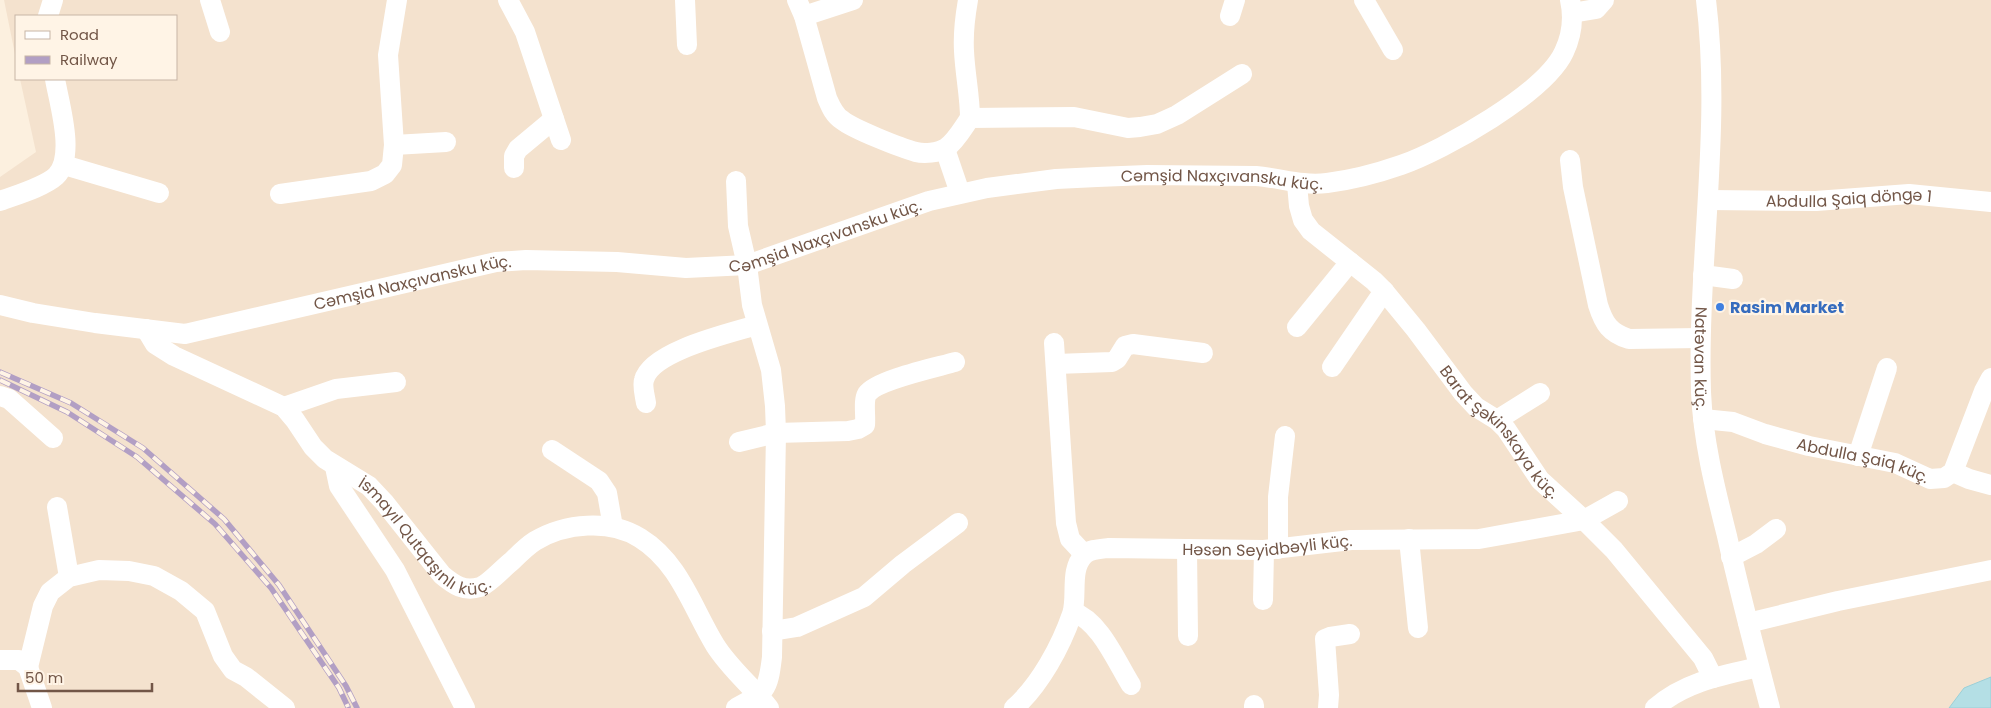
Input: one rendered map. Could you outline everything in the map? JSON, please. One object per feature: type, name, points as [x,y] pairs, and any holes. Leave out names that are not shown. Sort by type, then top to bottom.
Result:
[{"type":"street","points":[[48,15],[54,0]]},
{"type":"street","points":[[210,0],[220,32]]},
{"type":"street","points":[[280,194],[371,181],[384,174],[392,166],[394,145],[388,55],[397,0]]},
{"type":"street","points":[[508,0],[525,32],[561,140]]},
{"type":"street","points":[[685,0],[687,45]]},
{"type":"street","points":[[853,0],[800,8],[832,109],[841,120],[854,128],[916,152],[929,153],[945,149],[956,139],[970,118],[964,50],[964,22],[968,0]]},
{"type":"street","points":[[1364,0],[1393,50]]},
{"type":"street","points":[[1571,7],[1596,9],[1604,0]]},
{"type":"street","name":"Natəvan küç.","points":[[1706,0],[1711,72],[1708,200],[1700,338],[1703,419],[1711,472],[1770,708]]},
{"type":"street","name":"Cəmşid Naxçıvansku küç.","points":[[0,306],[33,313],[185,334],[496,262],[526,260],[617,262],[686,268],[747,265],[929,201],[960,193],[1056,179],[1137,175],[1256,176],[1271,177],[1297,184],[1328,183],[1401,165],[1438,149],[1469,132],[1514,102],[1540,83],[1564,53],[1572,31],[1571,7]]},
{"type":"street","points":[[970,118],[1074,117],[1128,128],[1140,127],[1157,124],[1177,115],[1242,74]]},
{"type":"street","points":[[0,201],[56,176],[64,165],[66,144],[55,80]]},
{"type":"street","points":[[514,168],[514,156],[518,149],[554,118]]},
{"type":"street","points":[[394,145],[446,142]]},
{"type":"street","points":[[945,149],[960,193]]},
{"type":"street","points":[[1570,160],[1573,187],[1602,320],[1618,336],[1629,340],[1700,338]]},
{"type":"street","points":[[64,165],[159,193]]},
{"type":"street","points":[[736,181],[738,226],[757,325],[771,370],[776,406],[772,631],[769,682],[764,702],[736,708]]},
{"type":"street","name":"Barat Şəkinskaya küç.","points":[[1297,184],[1299,206],[1303,220],[1311,231],[1384,291],[1463,393],[1476,407],[1497,420],[1506,429],[1540,480],[1614,550],[1703,658],[1713,678]]},
{"type":"street","name":"Abdulla Şaiq döngə 1","points":[[1708,200],[1816,201],[1909,194],[1991,202]]},
{"type":"street","points":[[1296,327],[1350,262]]},
{"type":"street","points":[[1703,276],[1733,279]]},
{"type":"street","points":[[1332,367],[1384,291]]},
{"type":"street","points":[[646,403],[643,381],[648,370],[681,348],[757,325]]},
{"type":"street","name":"İsmayıl Qutqaşınlı küç.","points":[[146,329],[155,344],[174,356],[284,408],[295,420],[313,447],[335,467],[369,486],[442,575],[454,585],[464,589],[481,586],[535,542],[553,533],[598,525],[612,527],[639,537],[663,555],[691,597],[715,644],[729,665],[764,702]]},
{"type":"street","points":[[1014,708],[1040,679],[1063,636],[1073,612],[1076,572],[1084,554],[1070,539],[1066,523],[1054,343]]},
{"type":"street","points":[[1056,364],[1112,362],[1117,359],[1125,346],[1133,344],[1203,353]]},
{"type":"street","points":[[739,442],[776,433],[848,432],[858,429],[865,425],[866,399],[868,393],[875,386],[955,362]]},
{"type":"street","points":[[1858,456],[1887,368]]},
{"type":"street","name":"Abdulla Şaiq küç.","points":[[1703,419],[1733,422],[1765,434],[1809,446],[1895,463],[1930,479],[1944,478],[1953,472],[1984,391],[1991,378]]},
{"type":"street","points":[[284,408],[336,389],[396,382]]},
{"type":"street","points":[[1497,420],[1540,393]]},
{"type":"street","points":[[0,396],[9,399],[52,438]]},
{"type":"street","points":[[1263,600],[1285,436]]},
{"type":"street","points":[[552,450],[599,481],[607,493],[612,527]]},
{"type":"street","points":[[335,467],[340,486],[395,570],[465,708]]},
{"type":"street","points":[[1953,472],[1991,485]]},
{"type":"street","name":"Həsən Seyidbəyli küç.","points":[[1084,554],[1093,550],[1109,548],[1271,549],[1350,540],[1479,539],[1584,520],[1618,501]]},
{"type":"street","points":[[57,507],[69,577]]},
{"type":"street","points":[[772,631],[797,627],[864,597],[903,564],[958,523]]},
{"type":"street","points":[[1731,557],[1756,544],[1776,529]]},
{"type":"street","points":[[1409,539],[1418,628]]},
{"type":"street","points":[[1187,549],[1188,636]]},
{"type":"street","points":[[42,708],[28,667],[43,606],[50,592],[69,577],[99,570],[129,571],[154,576],[181,592],[205,610],[223,656],[233,670],[246,677],[285,708]]},
{"type":"street","points":[[1748,623],[1838,601],[1991,570]]},
{"type":"street","points":[[1073,612],[1083,616],[1099,633],[1131,685]]},
{"type":"street","points":[[1328,708],[1329,695],[1325,639],[1350,634]]},
{"type":"street","points":[[0,660],[19,660],[28,667]]},
{"type":"street","points":[[1655,708],[1664,700],[1687,687],[1713,678],[1759,667]]},
{"type":"shaded area","points":[[4,0],[1991,0],[1991,708],[0,708],[0,177],[36,152],[20,80],[178,80],[178,15],[15,15],[15,54]]},
{"type":"water","points":[[1991,677],[1991,708],[1949,708],[1964,688]]},
{"type":"railway","points":[[0,372],[71,403],[143,448],[224,519],[279,585],[346,686],[357,708]]},
{"type":"railway","points":[[0,380],[67,412],[137,457],[215,524],[271,588],[339,688],[348,707]]},
{"type":"place","name":"Rasim Market","points":[[1720,307]]}]
